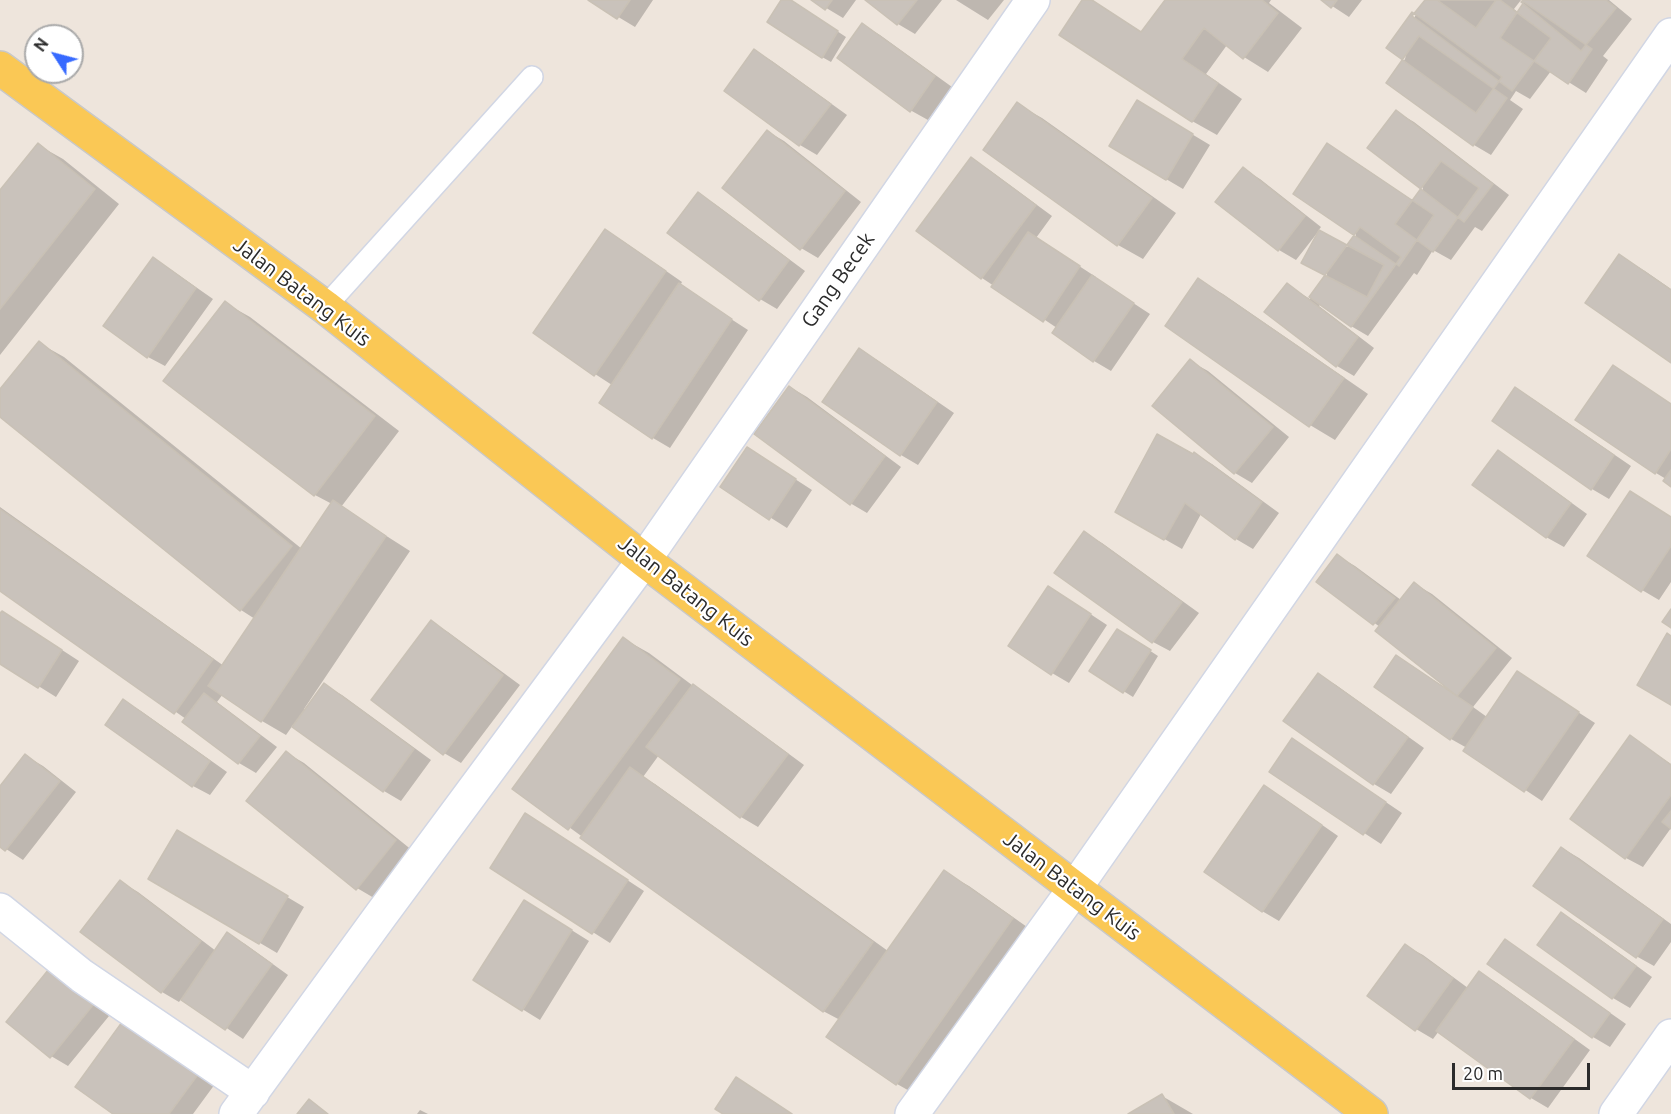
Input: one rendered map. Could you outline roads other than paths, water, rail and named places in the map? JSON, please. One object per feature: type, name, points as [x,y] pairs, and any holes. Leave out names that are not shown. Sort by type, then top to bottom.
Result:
[{"type":"main road","name":"Jalan Batang Kuis","points":[[0,68],[325,307],[644,560],[1371,1114]]},
{"type":"street","name":"Gang Becek","points":[[244,1103],[644,560],[1033,0]]},
{"type":"street","points":[[912,1114],[1075,888],[1671,35]]},
{"type":"street","points":[[0,910],[244,1103]]},
{"type":"street","points":[[1616,1114],[1671,1036]]},
{"type":"lane","points":[[325,307],[532,77]]}]
